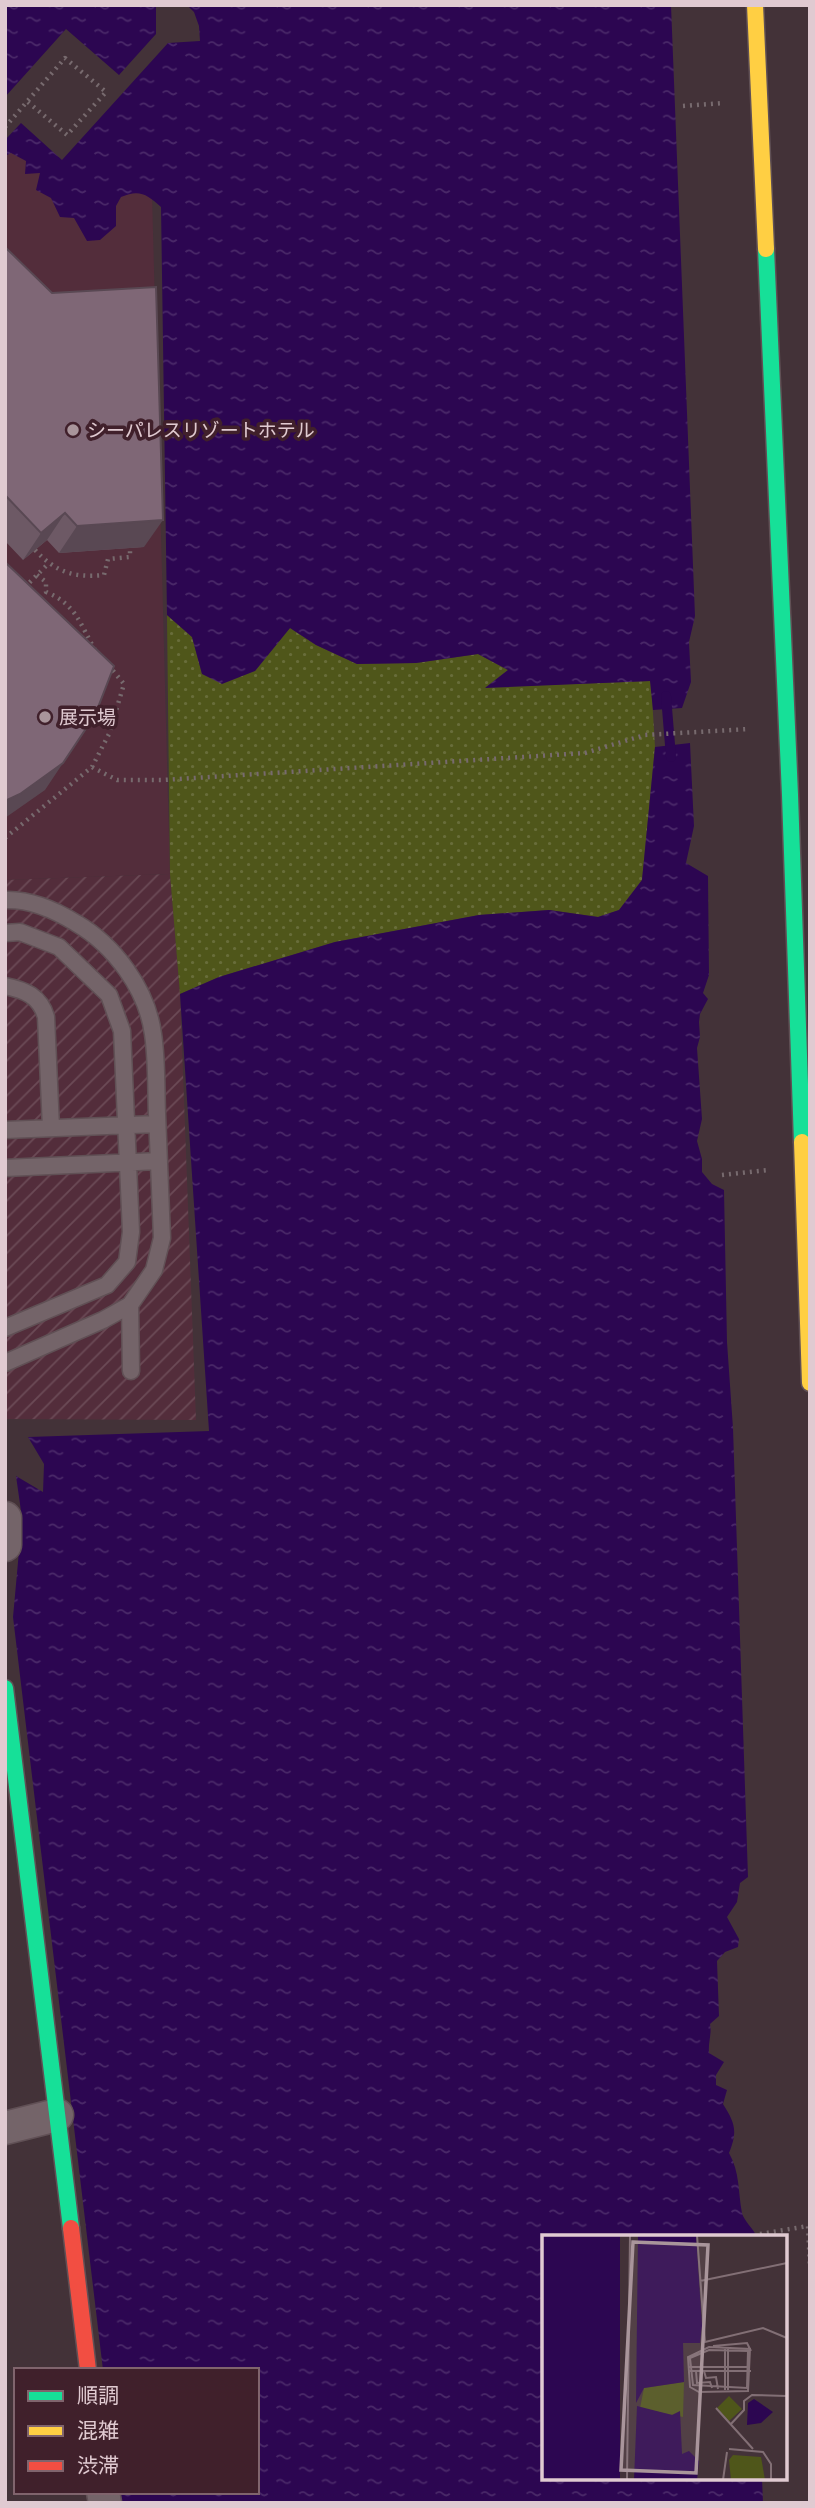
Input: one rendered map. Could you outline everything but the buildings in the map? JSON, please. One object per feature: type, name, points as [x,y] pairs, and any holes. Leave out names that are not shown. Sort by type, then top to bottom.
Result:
[{"type":"street","points":[[755,5],[790,795],[810,1383]]},
{"type":"street","points":[[5,1518],[5,1545]]},
{"type":"street","points":[[5,1688],[88,2368]]},
{"type":"street","points":[[5,2128],[57,2115]]},
{"type":"lane","points":[[5,900],[41,906],[62,914],[88,930],[106,945],[131,976],[144,1000],[153,1034],[162,1238],[155,1270],[130,1305],[103,1320],[5,1363]]},
{"type":"lane","points":[[5,933],[20,933],[59,947],[109,995],[122,1031],[131,1232],[127,1262],[107,1285],[5,1328]]},
{"type":"lane","points":[[5,986],[33,995],[43,1006],[46,1017],[51,1128]]},
{"type":"lane","points":[[5,1130],[157,1124]]},
{"type":"lane","points":[[5,1168],[159,1161]]},
{"type":"lane","points":[[130,1305],[131,1371]]},
{"type":"path","points":[[5,127],[65,58],[106,92],[67,135],[28,102]]},
{"type":"path","points":[[35,550],[48,564],[83,577],[104,575],[108,559],[130,557],[130,548]]},
{"type":"path","points":[[13,580],[21,584],[29,583],[48,564]]},
{"type":"path","points":[[5,838],[92,767],[109,734],[124,684],[94,648],[79,620],[62,598],[46,592],[46,582],[37,575]]},
{"type":"path","points":[[92,767],[117,780],[163,780],[585,753],[645,735],[761,729]]},
{"type":"path","points":[[760,2234],[808,2226],[810,2267]]},
{"type":"shaded area","points":[[5,5],[147,5],[170,874],[5,880]]},
{"type":"shaded area","points":[[170,874],[180,994],[196,1420],[5,1419],[5,880]]},
{"type":"green space","points":[[167,615],[192,637],[202,674],[255,671],[290,628],[316,645],[357,664],[416,663],[478,654],[508,670],[486,687],[651,681],[655,747],[642,880],[619,910],[598,917],[549,910],[479,915],[335,942],[219,977],[180,994],[170,874]]},
{"type":"water","points":[[5,5],[671,5],[695,616],[689,642],[691,682],[682,708],[653,710],[650,681],[485,688],[508,670],[478,654],[416,663],[357,664],[316,645],[290,628],[255,671],[222,684],[202,674],[192,637],[167,615],[161,207],[138,193],[121,197],[116,206],[116,226],[100,240],[87,241],[74,218],[60,217],[51,198],[36,190],[40,173],[25,174],[26,161],[11,153],[5,156]]},
{"type":"water","points":[[690,743],[694,826],[686,863],[708,876],[709,975],[703,993],[708,999],[700,1014],[697,1048],[702,1119],[697,1141],[702,1172],[712,1184],[724,1190],[727,1342],[733,1428],[748,1877],[740,1883],[737,1902],[727,1917],[739,1939],[738,1947],[725,1952],[717,1961],[719,2016],[710,2024],[709,2053],[724,2062],[716,2075],[716,2085],[727,2090],[723,2104],[733,2122],[734,2133],[729,2153],[737,2175],[742,2213],[756,2235],[542,2235],[542,2480],[762,2480],[763,2503],[117,2503],[116,2494],[259,2494],[259,2368],[103,2368],[13,1617],[22,1518],[16,1476],[43,1492],[44,1464],[28,1437],[209,1431],[180,994],[219,977],[335,942],[479,915],[549,910],[598,917],[619,910],[642,880],[655,747]]},
{"type":"pier","points":[[156,5],[187,5],[194,12],[200,41],[168,43],[62,160],[21,123],[5,140],[5,97],[66,29],[119,75],[156,34]]},
{"type":"waterway","points":[[666,696],[671,757]]},
{"type":"traffic: fast","points":[[766,249],[802,1142]]},
{"type":"traffic: fast","points":[[5,1688],[71,2228]]},
{"type":"traffic: slow","points":[[755,5],[766,249]]},
{"type":"traffic: slow","points":[[802,1142],[810,1383]]},
{"type":"traffic: jam","points":[[71,2228],[88,2368]]},
{"type":"place","name":"シーパレスリゾートホテル","points":[[73,430]]},
{"type":"place","name":"展示場","points":[[45,717]]}]
